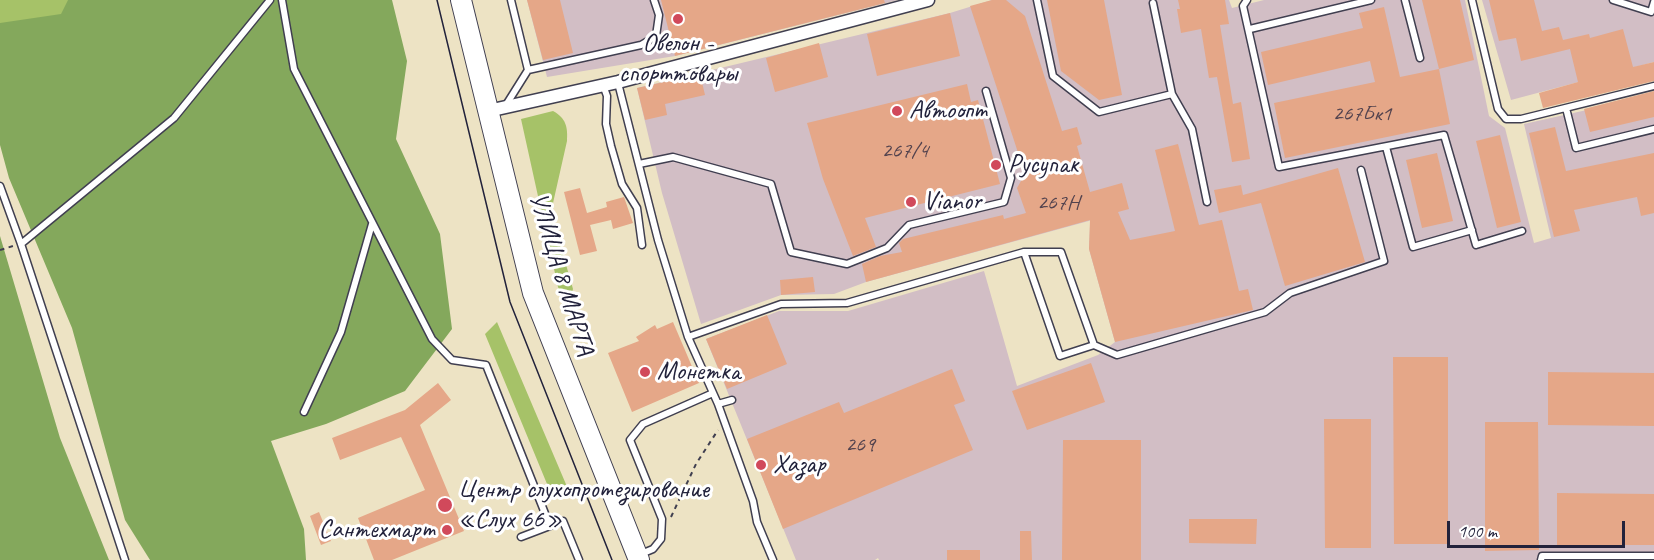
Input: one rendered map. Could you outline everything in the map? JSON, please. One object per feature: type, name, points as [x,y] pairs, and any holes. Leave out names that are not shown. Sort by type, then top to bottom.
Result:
[{"type":"main road","name":"УЛИЦА 8 МАРТА","points":[[461,0],[497,108],[533,292],[634,558]]},
{"type":"street","points":[[497,108],[603,86],[927,0]]},
{"type":"lane","points":[[21,244],[174,118],[270,0]]},
{"type":"lane","points":[[282,0],[294,69],[372,224],[432,339],[452,360],[486,364],[550,526]]},
{"type":"lane","points":[[512,0],[528,70]]},
{"type":"lane","points":[[497,108],[528,70],[641,45],[656,36],[659,15],[654,0]]},
{"type":"lane","points":[[1037,0],[1053,76],[1099,112],[1172,94]]},
{"type":"lane","points":[[1247,0],[1243,6],[1250,29],[1279,167],[1444,135],[1476,244],[1522,231]]},
{"type":"lane","points":[[1250,29],[1371,0]]},
{"type":"lane","points":[[1405,0],[1420,58]]},
{"type":"lane","points":[[1472,0],[1497,109],[1506,119],[1521,119],[1654,86]]},
{"type":"lane","points":[[1613,0],[1651,12],[1654,2]]},
{"type":"lane","points":[[1153,3],[1172,94],[1192,129],[1207,202]]},
{"type":"lane","points":[[618,82],[658,240],[688,337],[718,404],[753,501],[757,522],[773,560]]},
{"type":"lane","points":[[603,86],[607,96],[606,124],[611,146],[622,184],[637,208],[642,245]]},
{"type":"lane","points":[[639,164],[673,157],[771,184],[791,252],[847,264],[887,248],[909,225],[1004,202],[1011,178],[986,91]]},
{"type":"lane","points":[[1566,108],[1576,148],[1654,129]]},
{"type":"lane","points":[[1386,147],[1413,247],[1472,230]]},
{"type":"lane","points":[[1024,252],[1060,356],[1094,345],[1117,355],[1265,312],[1290,293],[1384,261],[1360,170]]},
{"type":"lane","points":[[0,186],[124,560]]},
{"type":"lane","points":[[304,412],[341,332],[372,224]]},
{"type":"lane","points":[[688,337],[781,304],[847,303],[1024,252],[1061,252],[1094,345]]},
{"type":"lane","points":[[634,558],[653,549],[661,539],[662,519],[630,440],[643,424],[713,393]]},
{"type":"lane","points":[[718,404],[732,400]]},
{"type":"lane","points":[[521,537],[563,521],[579,560]]},
{"type":"lane","points":[[1541,560],[1542,556],[1654,556]]},
{"type":"path","points":[[0,250],[21,244]]},
{"type":"path","points":[[670,522],[671,514],[696,464],[724,420]]},
{"type":"shaded area","points":[[527,0],[898,0],[675,56],[547,77]]},
{"type":"shaded area","points":[[992,0],[1229,0],[1232,8],[1264,0],[1465,0],[1489,116],[1505,128],[1534,243],[1551,238],[1524,124],[1654,95],[1654,560],[879,560],[878,558],[875,560],[796,560],[706,339],[779,311],[848,311],[984,271],[1017,386],[1098,355],[1115,342],[1089,249],[1090,226],[1096,219],[866,282],[834,294],[781,295],[701,324],[662,193],[637,88],[950,13]]},
{"type":"shaded area","points":[[1482,0],[1654,0],[1654,62],[1511,100]]},
{"type":"green space","points":[[0,0],[154,0],[0,28]]},
{"type":"green space","points":[[68,0],[392,0],[407,61],[396,139],[440,234],[452,329],[405,391],[326,424],[271,441],[304,529],[306,560],[150,560],[125,520],[72,328],[9,178],[0,145],[0,23],[61,14]]},
{"type":"green space","points":[[553,111],[563,120],[567,131],[567,141],[551,212],[573,289],[567,309],[558,287],[521,119]]},
{"type":"green space","points":[[0,236],[60,438],[109,560],[0,560]]},
{"type":"green space","points":[[497,322],[568,489],[552,496],[485,334]]},
{"type":"building","points":[[527,0],[560,0],[573,53],[543,60]]},
{"type":"building","points":[[661,0],[884,0],[885,3],[675,56]]},
{"type":"building","points":[[992,0],[1006,0],[1025,16],[1062,131],[1077,127],[1082,144],[1077,146],[1090,192],[1122,183],[1129,209],[1118,212],[1130,240],[1175,231],[1155,150],[1178,144],[1199,225],[1222,220],[1239,291],[1248,289],[1253,310],[1115,342],[1089,249],[1090,220],[866,282],[862,264],[880,256],[902,252],[899,243],[903,239],[1003,215],[1004,219],[1026,213],[1017,188],[1025,174],[970,6]]},
{"type":"building","points":[[1047,0],[1104,0],[1122,95],[1099,100],[1061,71]]},
{"type":"building","points":[[1178,0],[1225,0],[1229,24],[1220,25],[1233,104],[1241,102],[1250,159],[1232,162],[1217,77],[1209,78],[1201,29],[1181,33],[1177,9],[1180,9]]},
{"type":"building","points":[[1422,0],[1460,0],[1474,60],[1439,69]]},
{"type":"building","points":[[1489,0],[1534,0],[1542,31],[1559,27],[1563,40],[1589,34],[1590,38],[1623,29],[1633,67],[1654,62],[1654,81],[1543,108],[1539,93],[1578,82],[1570,49],[1521,61],[1516,38],[1499,41]]},
{"type":"building","points":[[1384,7],[1400,77],[1439,69],[1450,124],[1285,158],[1274,103],[1375,82],[1370,61],[1268,85],[1261,52],[1363,28],[1359,13]]},
{"type":"building","points":[[950,13],[960,56],[877,76],[867,34]]},
{"type":"building","points":[[819,43],[828,77],[775,92],[766,58]]},
{"type":"building","points":[[700,74],[705,95],[665,104],[667,115],[645,120],[637,88]]},
{"type":"building","points":[[967,84],[971,102],[978,100],[1000,184],[865,218],[876,247],[853,256],[823,179],[807,123]]},
{"type":"building","points":[[1654,91],[1654,117],[1590,132],[1584,109]]},
{"type":"building","points":[[1555,127],[1566,171],[1654,153],[1654,213],[1641,216],[1637,197],[1574,210],[1580,231],[1554,237],[1529,133]]},
{"type":"building","points":[[1500,135],[1521,222],[1497,228],[1476,141]]},
{"type":"building","points":[[1437,153],[1453,221],[1422,228],[1406,160]]},
{"type":"building","points":[[1338,168],[1365,262],[1285,286],[1261,203],[1219,213],[1214,190],[1241,185],[1243,195]]},
{"type":"building","points":[[580,188],[587,213],[607,207],[606,202],[624,197],[633,223],[613,229],[611,220],[590,225],[597,251],[580,255],[564,192]]},
{"type":"building","points":[[813,277],[815,292],[781,295],[780,280]]},
{"type":"building","points":[[767,315],[787,364],[727,389],[706,339]]},
{"type":"building","points":[[673,322],[699,383],[632,412],[608,353],[639,341],[636,337],[655,325],[657,329]]},
{"type":"building","points":[[1393,357],[1448,357],[1448,544],[1394,544]]},
{"type":"building","points":[[1091,363],[1105,402],[1027,430],[1012,391]]},
{"type":"building","points":[[952,369],[965,401],[954,405],[973,450],[783,529],[747,439],[839,402],[844,413]]},
{"type":"building","points":[[1548,372],[1654,373],[1654,426],[1548,425]]},
{"type":"building","points":[[438,383],[451,400],[420,425],[464,531],[392,560],[374,560],[358,518],[425,490],[401,437],[340,460],[332,438],[405,410]]},
{"type":"building","points":[[1324,419],[1371,419],[1371,548],[1325,548]]},
{"type":"building","points":[[1485,422],[1538,422],[1539,550],[1485,551]]},
{"type":"building","points":[[1063,440],[1141,440],[1141,560],[1062,560]]},
{"type":"building","points":[[1557,493],[1654,494],[1654,545],[1557,545]]},
{"type":"building","points":[[319,512],[331,541],[321,545],[310,516]]},
{"type":"building","points":[[1189,519],[1257,519],[1256,544],[1189,543]]},
{"type":"building","points":[[1020,531],[1031,531],[1032,560],[1020,560]]},
{"type":"building","points":[[947,550],[980,550],[980,560],[947,560]]},
{"type":"tram line","points":[[437,0],[510,302],[612,560]]},
{"type":"place","name":"Овелон - спорттовары","points":[[678,19]]},
{"type":"place","name":"Автоопт","points":[[897,111]]},
{"type":"place","name":"Русупак","points":[[996,165]]},
{"type":"place","name":"Vianor","points":[[911,202]]},
{"type":"place","name":"Монетка","points":[[645,372]]},
{"type":"place","name":"Хазар","points":[[761,465]]},
{"type":"place","name":"Центр слухопротезирование «Слух 66»","points":[[445,505]]},
{"type":"place","name":"Сантехмарт","points":[[447,530]]}]
